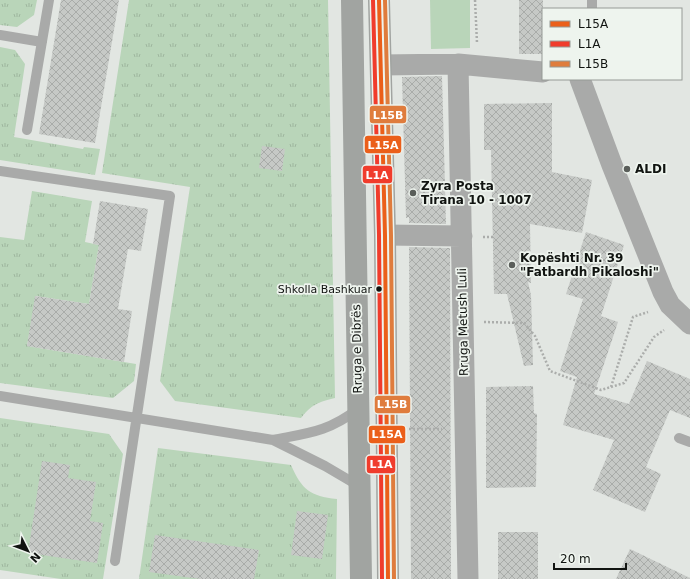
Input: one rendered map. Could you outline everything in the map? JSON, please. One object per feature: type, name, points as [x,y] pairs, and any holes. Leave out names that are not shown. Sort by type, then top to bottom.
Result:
[{"type":"main road","name":"Rruga e Dibrës","points":[[352,0],[361,579]]},
{"type":"main road","points":[[379,0],[385,235],[388,579]]},
{"type":"street","points":[[381,65],[458,64],[542,72]]},
{"type":"street","name":"Rruga Metush Luli","points":[[458,64],[468,579]]},
{"type":"street","points":[[580,80],[662,292],[670,305],[686,321]]},
{"type":"street","points":[[385,235],[462,236]]},
{"type":"lane","points":[[27,130],[49,0]]},
{"type":"lane","points":[[0,35],[42,42]]},
{"type":"lane","points":[[0,171],[170,196],[116,561]]},
{"type":"lane","points":[[0,396],[273,440],[325,466],[359,486]]},
{"type":"lane","points":[[273,440],[327,429],[342,422],[358,409]]},
{"type":"lane","points":[[679,438],[690,442]]},
{"type":"path","points":[[476,0],[477,46]]},
{"type":"path","points":[[611,387],[633,317]]},
{"type":"path","points":[[464,322],[524,323],[535,336],[550,370],[601,390],[624,383],[654,337],[686,321]]},
{"type":"path","points":[[411,429],[465,430]]},
{"type":"green space","points":[[0,0],[37,0],[34,15],[17,27],[0,25]]},
{"type":"green space","points":[[129,0],[328,0],[335,398],[315,405],[301,418],[175,401],[160,381],[190,187],[102,173]]},
{"type":"green space","points":[[430,0],[470,0],[470,48],[431,49]]},
{"type":"green space","points":[[0,47],[15,50],[25,64],[14,137],[83,149],[84,147],[100,149],[95,175],[0,160]]},
{"type":"green space","points":[[32,191],[92,201],[85,242],[99,245],[89,304],[36,296],[27,346],[136,364],[134,381],[113,398],[0,383],[0,237],[24,240]]},
{"type":"green space","points":[[0,418],[109,434],[123,454],[103,579],[61,579],[0,570]]},
{"type":"green space","points":[[158,448],[291,465],[303,486],[313,494],[337,499],[336,579],[139,579]]},
{"type":"building","points":[[61,0],[119,0],[95,143],[39,134]]},
{"type":"building","points":[[519,0],[543,0],[542,54],[519,54]]},
{"type":"building","points":[[442,76],[446,224],[409,223],[409,217],[406,218],[402,77]]},
{"type":"building","points":[[552,103],[552,172],[592,180],[582,233],[530,224],[531,283],[528,282],[531,295],[533,365],[524,366],[507,294],[494,294],[491,150],[484,150],[484,104]]},
{"type":"building","points":[[262,146],[285,149],[282,171],[259,168]]},
{"type":"building","points":[[100,201],[148,209],[141,251],[128,249],[118,309],[132,311],[124,362],[27,346],[35,296],[89,304],[99,245],[93,244]]},
{"type":"building","points":[[586,232],[624,245],[601,316],[618,322],[594,394],[629,404],[647,361],[690,379],[690,418],[670,410],[646,467],[661,474],[645,512],[593,490],[614,440],[563,425],[577,377],[560,371],[583,299],[566,294]]},
{"type":"building","points":[[409,247],[450,248],[451,579],[411,579]]},
{"type":"building","points":[[533,386],[534,413],[537,414],[536,487],[486,488],[486,387]]},
{"type":"building","points":[[42,461],[70,465],[68,478],[96,482],[90,521],[103,523],[97,563],[28,553]]},
{"type":"building","points":[[297,511],[328,515],[322,559],[291,555]]},
{"type":"building","points":[[498,532],[538,532],[538,579],[498,579]]},
{"type":"building","points":[[155,535],[259,550],[254,579],[200,579],[149,572]]},
{"type":"building","points":[[630,549],[690,578],[690,579],[616,579]]},
{"type":"transit line","name":"L1A","points":[[373,0],[379,235],[382,579]]},
{"type":"transit line","name":"L15A","points":[[379,0],[385,235],[388,579]]},
{"type":"transit line","name":"L15B","points":[[385,0],[391,235],[394,579]]},
{"type":"place","name":"ALDI","points":[[627,169]]},
{"type":"place","name":"Zyra Posta Tirana 10 - 1007","points":[[413,193]]},
{"type":"place","name":"Kopështi Nr. 39 \"Fatbardh Pikaloshi\"","points":[[512,265]]},
{"type":"place","name":"Shkolla Bashkuar","points":[[379,289]]}]
